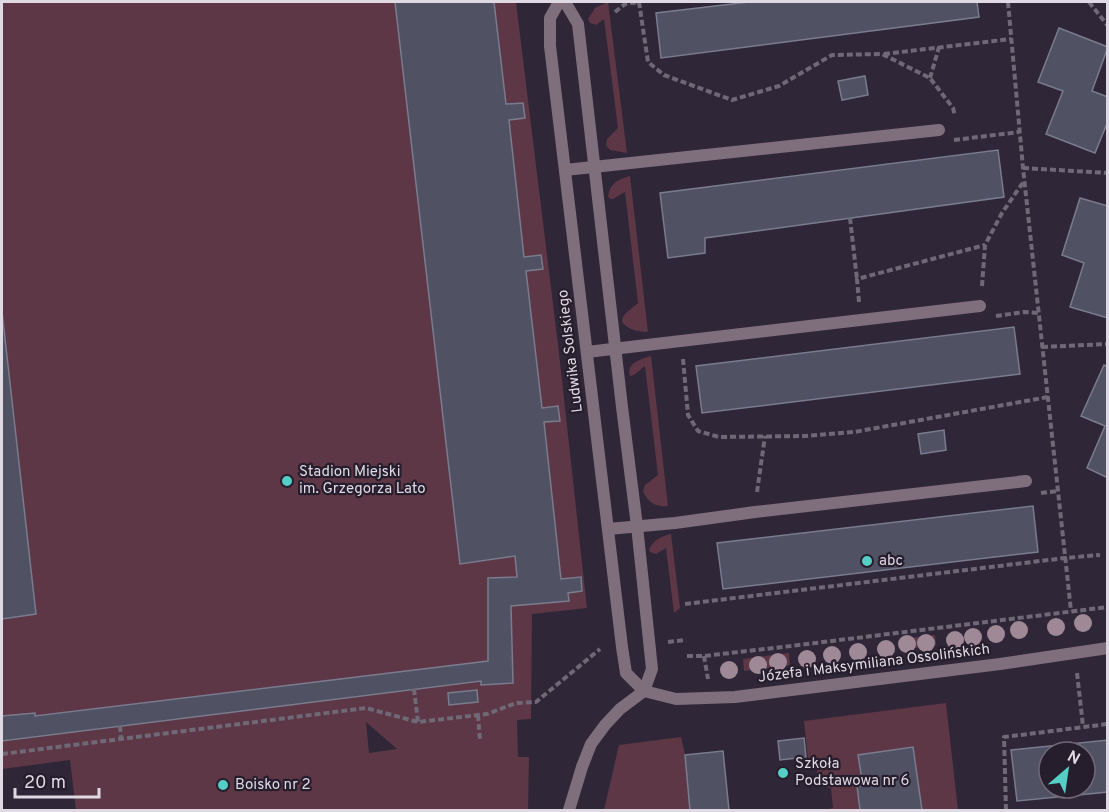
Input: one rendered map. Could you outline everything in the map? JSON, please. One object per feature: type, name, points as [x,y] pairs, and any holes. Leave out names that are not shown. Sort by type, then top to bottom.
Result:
[{"type":"street","name":"Ludwika Solskiego","points":[[559,2],[550,18],[550,46],[608,529],[626,673],[644,691]]},
{"type":"street","points":[[566,2],[578,24],[652,669],[644,691],[620,709],[591,744],[569,810]]},
{"type":"street","points":[[565,170],[939,130]]},
{"type":"street","points":[[587,352],[980,306]]},
{"type":"street","points":[[608,529],[1026,481]]},
{"type":"street","name":"Józefa i Maksymiliana Ossolińskich","points":[[644,691],[676,699],[735,697],[1000,664],[1107,648]]},
{"type":"path","points":[[615,12],[625,4],[640,2],[648,62],[664,75],[732,100],[779,86],[832,55],[882,54],[1011,39]]},
{"type":"path","points":[[1008,2],[1024,181],[1071,611]]},
{"type":"path","points":[[1089,2],[1107,26]]},
{"type":"path","points":[[930,78],[939,47]]},
{"type":"path","points":[[882,54],[930,78],[953,108],[956,117]]},
{"type":"path","points":[[961,133],[963,139]]},
{"type":"path","points":[[1023,168],[1107,173]]},
{"type":"path","points":[[980,306],[985,245],[1002,213],[1024,181]]},
{"type":"path","points":[[850,218],[860,321]]},
{"type":"path","points":[[857,279],[985,245]]},
{"type":"path","points":[[1042,347],[1107,344]]},
{"type":"path","points":[[683,357],[688,415],[698,431],[719,437],[806,436],[854,432],[1048,397]]},
{"type":"path","points":[[755,512],[765,436]]},
{"type":"path","points":[[685,604],[1100,555]]},
{"type":"path","points":[[687,656],[704,656],[1107,607]]},
{"type":"path","points":[[661,643],[686,640]]},
{"type":"path","points":[[2,754],[366,708],[418,722],[478,716],[516,703],[536,702],[600,649]]},
{"type":"path","points":[[704,656],[708,683]]},
{"type":"path","points":[[1076,666],[1083,726]]},
{"type":"path","points":[[414,689],[418,722]]},
{"type":"path","points":[[478,716],[480,740]]},
{"type":"path","points":[[1006,810],[1004,737],[1107,724]]},
{"type":"path","points":[[120,726],[121,738]]},
{"type":"shaded area","name":"Stadion Miejski im. Grzegorza Lato","points":[[2,2],[516,2],[559,353],[587,608],[532,614],[531,719],[517,720],[518,757],[529,757],[528,810],[76,810],[70,760],[2,769]],"holes":[[[366,722],[397,749],[369,753]]]},
{"type":"shaded area","points":[[608,2],[627,153],[610,150],[606,145],[607,139],[618,128],[604,19],[596,25],[590,23],[588,19],[595,8]]},
{"type":"shaded area","points":[[630,176],[648,332],[634,330],[622,322],[625,314],[638,303],[625,192],[613,199],[608,196],[616,182]]},
{"type":"shaded area","points":[[651,356],[668,506],[653,503],[643,491],[645,485],[658,475],[645,366],[634,375],[630,376],[629,372],[635,362]]},
{"type":"shaded area","points":[[671,534],[680,608],[674,613],[666,548],[656,554],[649,550],[658,539]]},
{"type":"shaded area","points":[[935,635],[936,645],[901,650],[900,639]]},
{"type":"shaded area","points":[[789,653],[790,665],[744,671],[743,659]]},
{"type":"shaded area","points":[[946,703],[958,810],[922,810],[913,747],[858,755],[863,786],[857,786],[860,810],[825,810],[833,808],[831,788],[819,782],[817,768],[809,769],[804,721]]},
{"type":"shaded area","points":[[681,737],[690,810],[604,810],[619,745]]},
{"type":"building","points":[[395,2],[494,2],[506,104],[523,103],[525,118],[509,120],[524,257],[541,255],[543,269],[526,271],[542,408],[558,406],[560,421],[544,422],[561,579],[581,577],[582,591],[568,593],[569,601],[511,606],[513,683],[481,685],[481,681],[2,741],[2,716],[35,713],[35,716],[488,661],[488,578],[517,577],[515,556],[460,564]]},
{"type":"building","points":[[749,2],[977,2],[979,17],[661,58],[656,13]]},
{"type":"building","points":[[1059,28],[1108,47],[1092,91],[1108,97],[1108,121],[1095,153],[1046,134],[1063,91],[1038,82]]},
{"type":"building","points":[[865,76],[868,95],[842,100],[838,81]]},
{"type":"building","points":[[998,150],[1004,197],[705,238],[705,253],[668,258],[660,193]]},
{"type":"building","points":[[1080,198],[1108,206],[1108,318],[1070,307],[1084,263],[1062,255]]},
{"type":"building","points":[[2,312],[36,614],[2,619]]},
{"type":"building","points":[[1014,327],[1020,374],[702,413],[696,366]]},
{"type":"building","points":[[1104,365],[1108,367],[1108,478],[1087,468],[1105,426],[1081,416]]},
{"type":"building","points":[[944,430],[946,450],[921,454],[918,434]]},
{"type":"building","points":[[1033,506],[1038,552],[723,589],[717,543]]},
{"type":"building","points":[[477,690],[478,702],[449,705],[448,693]]},
{"type":"building","points":[[804,738],[806,757],[780,760],[778,741]]},
{"type":"building","points":[[1108,740],[1108,792],[1097,793],[1097,741]]},
{"type":"building","points":[[913,747],[922,810],[860,810],[857,786],[863,786],[858,755]]},
{"type":"building","points":[[1037,747],[1037,799],[1017,801],[1011,750]]},
{"type":"building","points":[[723,751],[729,810],[690,810],[685,755]]},
{"type":"place","name":"Stadion Miejski im. Grzegorza Lato","points":[[287,481]]},
{"type":"place","name":"abc","points":[[867,561]]},
{"type":"place","name":"Szkoła Podstawowa nr 6","points":[[783,773]]},
{"type":"place","name":"Boisko nr 2","points":[[223,785]]}]
